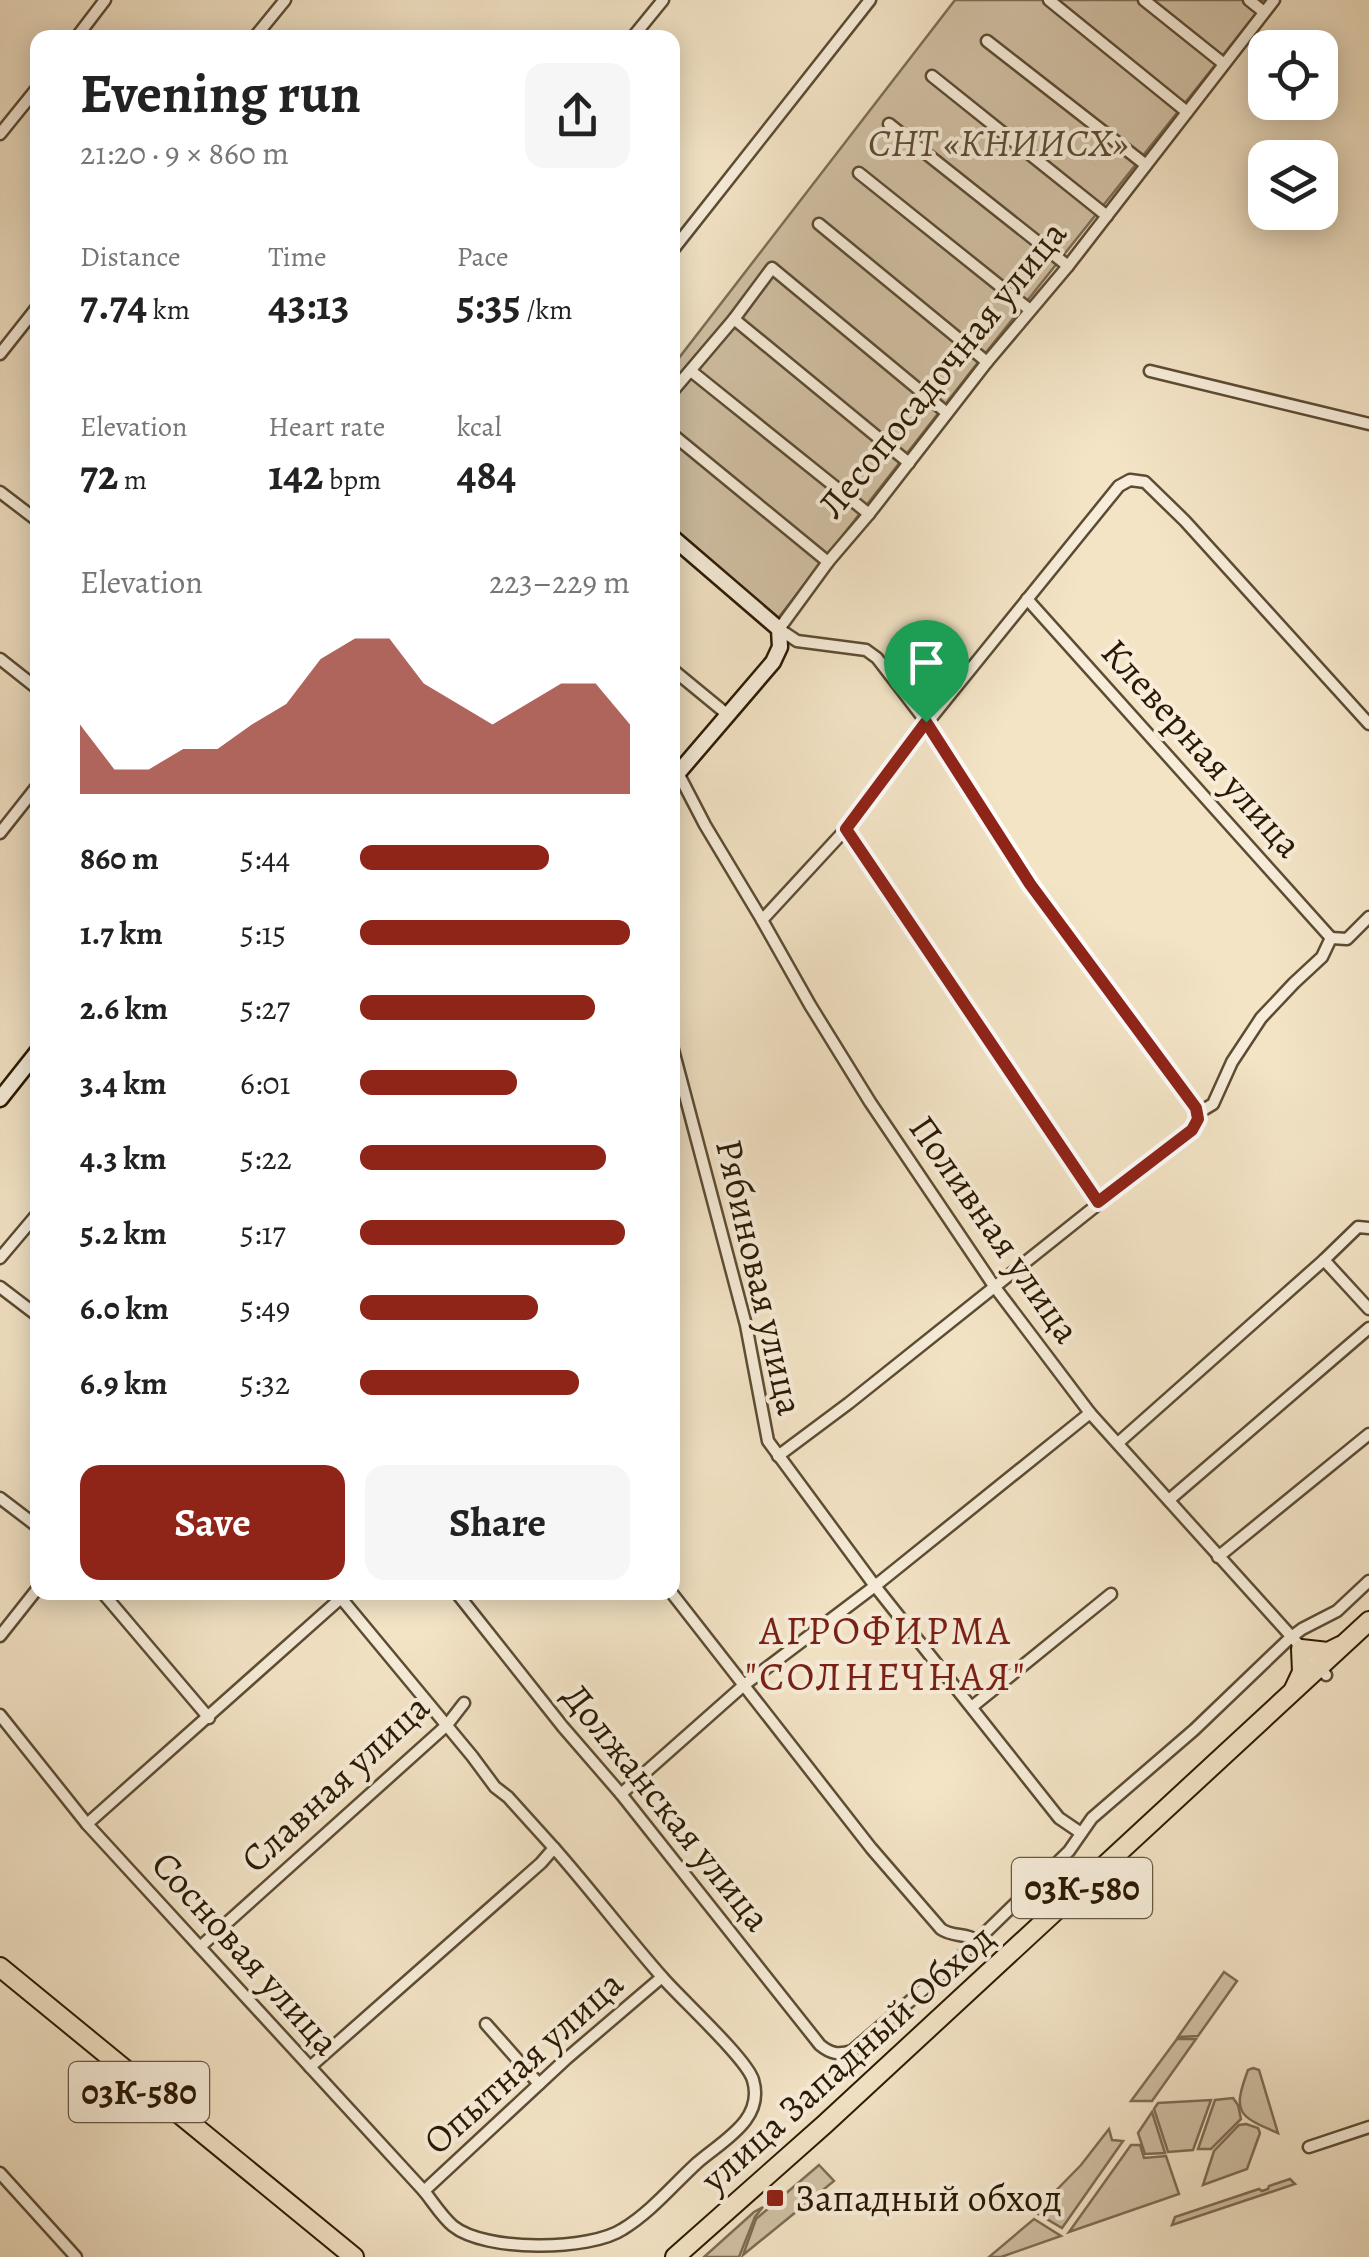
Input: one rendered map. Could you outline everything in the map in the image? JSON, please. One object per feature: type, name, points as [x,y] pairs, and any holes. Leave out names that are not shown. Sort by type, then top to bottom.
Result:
[{"type":"highway","name":"улица Западный Обход","points":[[694,2257],[1322,1672],[1369,1621]]},
{"type":"highway","name":"улица Западный Обход","points":[[675,2257],[825,2124],[1292,1693],[1369,1634]]},
{"type":"highway","points":[[1292,1693],[1302,1672],[1295,1643],[1328,1652],[1345,1643]]},
{"type":"highway","name":"03К-580","points":[[0,1968],[354,2257]]},
{"type":"highway","name":"03К-580","points":[[0,1978],[336,2257]]},
{"type":"street","points":[[82,30],[104,0]]},
{"type":"street","points":[[260,30],[284,0]]},
{"type":"street","points":[[639,30],[663,0]]},
{"type":"street","points":[[680,241],[870,0]]},
{"type":"street","points":[[1049,0],[1187,112]]},
{"type":"street","points":[[1144,0],[1224,64]]},
{"type":"street","points":[[1249,0],[1264,12]]},
{"type":"street","name":"Лесопосадочная улица","points":[[680,772],[773,662],[780,648],[779,629],[828,562],[1068,266],[1274,0]]},
{"type":"street","points":[[987,41],[1146,165]]},
{"type":"street","points":[[932,76],[1107,216]]},
{"type":"street","points":[[0,134],[30,97]]},
{"type":"street","points":[[889,124],[1068,266]]},
{"type":"street","points":[[859,174],[1030,310]]},
{"type":"street","points":[[819,224],[988,362]]},
{"type":"street","points":[[680,383],[772,268],[947,413]]},
{"type":"street","points":[[0,354],[30,316]]},
{"type":"street","points":[[734,319],[910,462]]},
{"type":"street","points":[[1150,370],[1369,424]]},
{"type":"street","points":[[691,371],[869,514]]},
{"type":"street","points":[[680,441],[828,562]]},
{"type":"street","points":[[762,920],[846,829],[926,722],[1119,486],[1130,480],[1145,482],[1185,521],[1369,724]]},
{"type":"street","points":[[0,492],[30,515]]},
{"type":"street","points":[[680,544],[797,641],[866,650],[877,658],[926,722],[1030,884],[1198,1116]]},
{"type":"street","name":"Клеверная улица","points":[[1027,598],[1332,938]]},
{"type":"street","points":[[0,659],[30,683]]},
{"type":"street","points":[[680,676],[728,715]]},
{"type":"street","name":"Поливная улица","points":[[680,784],[870,1102],[994,1286],[1090,1412],[1322,1672]]},
{"type":"street","points":[[0,833],[30,796]]},
{"type":"street","points":[[846,829],[1098,1202]]},
{"type":"street","points":[[778,1456],[1192,1130],[1198,1116],[1213,1104],[1232,1062],[1262,1018],[1322,958],[1332,938],[1347,939],[1369,916]]},
{"type":"street","points":[[0,1098],[30,1061]]},
{"type":"street","name":"Рябиновая улица","points":[[680,1076],[746,1325],[768,1440],[876,1586],[1059,1818],[1081,1833]]},
{"type":"street","points":[[0,1258],[30,1222]]},
{"type":"street","points":[[1118,1443],[1358,1227],[1369,1228]]},
{"type":"street","points":[[1324,1260],[1369,1309]]},
{"type":"street","points":[[0,1287],[30,1310]]},
{"type":"street","points":[[1168,1500],[1369,1328]]},
{"type":"street","points":[[621,1794],[744,1685],[876,1586],[1090,1412]]},
{"type":"street","points":[[1218,1557],[1369,1434]]},
{"type":"street","points":[[0,1498],[30,1521]]},
{"type":"street","points":[[677,1600],[871,1848],[940,1929],[976,1940],[1069,1851],[1092,1818],[1295,1643],[1302,1628],[1337,1611],[1369,1582]]},
{"type":"street","points":[[973,1706],[1111,1594]]},
{"type":"street","points":[[0,1636],[30,1598]]},
{"type":"street","points":[[109,1600],[209,1718]]},
{"type":"street","points":[[87,1824],[209,1718],[333,1600]]},
{"type":"street","points":[[342,1600],[495,1787],[600,1900],[662,1977]]},
{"type":"street","name":"Должанская улица","points":[[462,1600],[820,2045],[835,2054],[852,2051],[976,1940]]},
{"type":"street","name":"Славная улица","points":[[200,1946],[447,1725],[464,1703]]},
{"type":"street","name":"Сосновая улица","points":[[0,1715],[87,1824],[453,2226],[478,2238],[526,2246],[566,2244],[620,2232],[749,2118],[754,2082],[739,2059],[662,1977]]},
{"type":"street","points":[[310,2067],[541,1864],[554,1848]]},
{"type":"street","name":"Опытная улица","points":[[424,2191],[662,1977]]},
{"type":"street","points":[[486,2024],[539,2084]]},
{"type":"street","points":[[1310,2147],[1369,2128]]},
{"type":"street","points":[[0,2173],[76,2257]]},
{"type":"green space","name":"СНТ «КНИИСХ»","points":[[955,0],[1267,0],[772,626],[680,548],[680,357]]},
{"type":"green space","points":[[1224,1972],[1237,1981],[1198,2036],[1178,2037]]},
{"type":"green space","points":[[1177,2039],[1196,2039],[1152,2101],[1131,2101]]},
{"type":"green space","points":[[1248,2070],[1259,2070],[1278,2133],[1254,2122],[1242,2111],[1243,2084]]},
{"type":"green space","points":[[1233,2098],[1241,2119],[1211,2149],[1198,2149],[1215,2100]]},
{"type":"green space","points":[[1211,2100],[1193,2150],[1168,2152],[1154,2109],[1158,2103]]},
{"type":"green space","points":[[1152,2112],[1165,2153],[1145,2154],[1138,2133]]},
{"type":"green space","points":[[1239,2125],[1258,2128],[1260,2133],[1247,2169],[1203,2185],[1214,2151]]},
{"type":"green space","points":[[1109,2129],[1112,2140],[1123,2141],[1062,2228],[1035,2212],[1081,2165]]},
{"type":"green space","points":[[1131,2145],[1140,2145],[1144,2158],[1166,2156],[1179,2194],[1069,2232]]},
{"type":"green space","points":[[819,2165],[834,2181],[743,2255],[756,2219]]},
{"type":"green space","points":[[1290,2179],[1295,2184],[1172,2225],[1175,2217]]},
{"type":"green space","points":[[763,2207],[739,2257],[704,2257],[754,2212]]},
{"type":"green space","points":[[1034,2219],[1061,2236],[1001,2257],[989,2257]]},
{"type":"place","name":"Западный обход","points":[[775,2198]]},
{"type":"district","name":"АГРОФИРМА \"СОЛНЕЧНАЯ\"","points":[[886,1653]]},
{"type":"route","points":[[926,722],[1030,884],[1196,1108],[1198,1119],[1192,1130],[1098,1202],[846,829],[926,722]]}]
